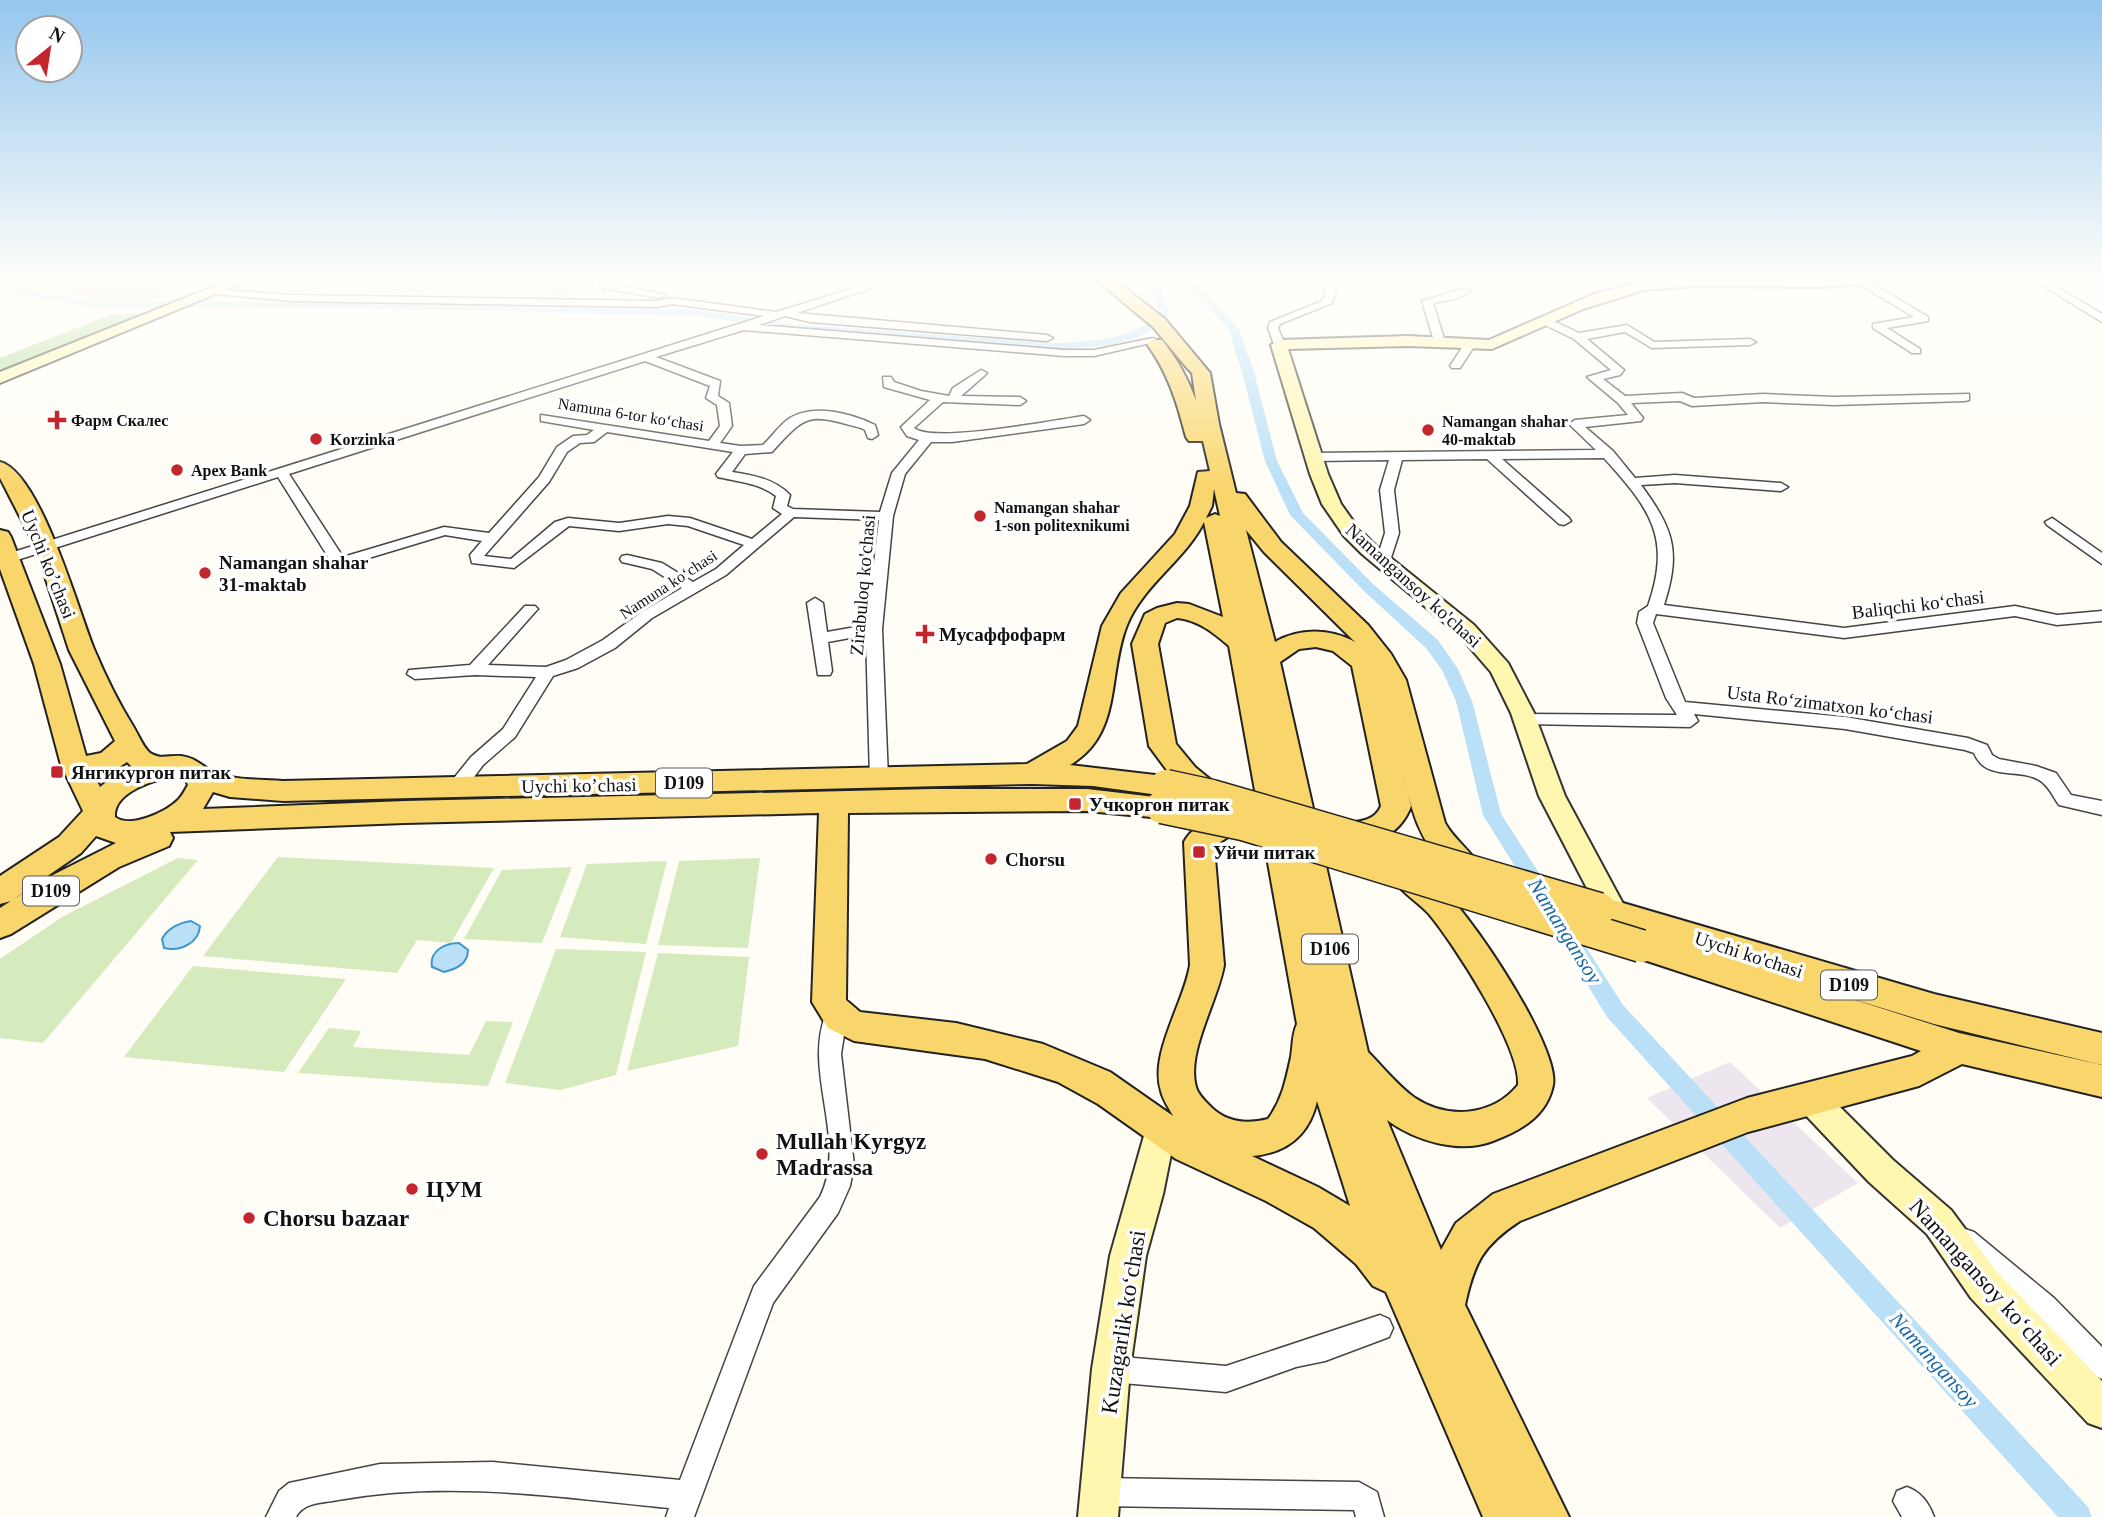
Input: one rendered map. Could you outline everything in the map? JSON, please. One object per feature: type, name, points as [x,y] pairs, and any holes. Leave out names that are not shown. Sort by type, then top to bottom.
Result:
[{"type":"main road","name":"D106","points":[[1164,349],[1183,387],[1214,476],[1352,1058],[1373,1133],[1433,1317]]},
{"type":"main road","name":"Uychi ko’chasi","points":[[0,468],[12,477],[46,546],[82,650],[128,744],[152,770],[180,766],[195,771],[202,783],[230,787],[248,808],[834,803]]},
{"type":"main road","points":[[1032,774],[1077,748],[1091,728],[1114,626],[1130,598],[1185,537],[1214,476],[1252,525],[1360,632],[1384,661],[1394,680],[1430,823],[1440,842],[1467,870]]},
{"type":"main road","name":"Uychi ko’chasi","points":[[5,547],[47,664],[75,765],[94,804]]},
{"type":"main road","points":[[1213,796],[1185,774],[1163,746],[1146,644],[1154,619],[1171,611],[1203,615],[1219,623],[1254,651],[1278,648],[1292,640],[1312,638],[1342,643],[1354,651],[1364,663],[1396,806],[1394,814],[1376,831],[1342,833]]},
{"type":"main road","name":"D106","points":[[1254,651],[1311,1013],[1329,1083],[1371,1212],[1433,1317],[1462,1378],[1546,1517]]},
{"type":"main road","points":[[75,765],[101,765],[120,755],[128,744]]},
{"type":"main road","name":"D109","points":[[0,925],[27,887],[70,845],[94,804],[125,782],[152,770]]},
{"type":"main road","name":"Uychi ko’chasi","points":[[168,821],[248,808],[456,788],[1032,774],[1122,779],[1164,797]]},
{"type":"main road","name":"D109","points":[[27,887],[135,832],[168,821],[188,808],[202,783]]},
{"type":"main road","name":"D109","points":[[834,803],[1098,801],[1213,796],[1606,911]]},
{"type":"main road","name":"D109","points":[[1164,797],[1407,876]]},
{"type":"main road","points":[[834,803],[829,1002],[836,1016],[849,1026],[964,1038],[1041,1059],[1098,1084],[1160,1129],[1200,1153],[1269,1181],[1328,1215],[1373,1250],[1433,1317],[1468,1236],[1484,1220],[1507,1207],[1747,1115],[1919,1070],[1959,1048]]},
{"type":"main road","points":[[94,804],[101,822],[107,828],[117,832],[135,832]]},
{"type":"main road","points":[[27,887],[108,859],[143,843],[248,808]]},
{"type":"main road","points":[[1243,824],[1223,827],[1209,833],[1199,842],[1207,966],[1201,993],[1175,1065],[1178,1094],[1206,1127],[1219,1135],[1250,1140],[1281,1132],[1297,1108],[1309,1054],[1311,1013]]},
{"type":"main road","points":[[1352,1058],[1404,1111],[1435,1125],[1478,1129],[1507,1119],[1531,1099],[1536,1081],[1533,1056],[1462,935],[1428,892],[1407,876]]},
{"type":"main road","name":"Uychi ko'chasi","points":[[1407,876],[1641,946],[1809,987],[1934,1009],[2102,1049]]},
{"type":"main road","name":"Uychi ko'chasi","points":[[1606,911],[1809,987],[1959,1048],[2102,1081]]},
{"type":"main road","name":"D106","points":[[1462,1378],[1506,1517]]},
{"type":"street","points":[[0,378],[72,349]]},
{"type":"street","points":[[5,547],[46,546],[671,349]]},
{"type":"street","points":[[1008,349],[1064,353],[1094,352],[1104,349]]},
{"type":"street","name":"Namangansoy ko'chasi","points":[[1280,349],[1293,384],[1312,457],[1338,515],[1352,533],[1483,646],[1501,670],[1553,798],[1605,892],[1606,911]]},
{"type":"street","points":[[1456,366],[1467,349]]},
{"type":"street","points":[[1523,720],[1690,721],[1680,707],[1645,623],[1647,612],[1655,609],[1665,543],[1660,526],[1631,482],[1608,454],[1575,424],[1637,418],[1622,400],[1593,376],[1616,373],[1618,370],[1592,349]]},
{"type":"street","points":[[1913,349],[1916,351]]},
{"type":"street","points":[[645,357],[716,384],[712,398],[723,403],[726,426],[712,445],[741,450],[767,449],[793,421],[812,415],[829,415],[865,425],[871,428],[872,435]]},
{"type":"street","points":[[954,400],[957,391],[981,373]]},
{"type":"street","points":[[887,379],[888,384],[895,387],[940,398],[1020,401]]},
{"type":"street","points":[[1622,400],[1682,397],[1695,402],[1763,398],[1834,401],[1965,397]]},
{"type":"street","points":[[940,398],[906,427],[911,433],[927,438],[952,438],[1084,420]]},
{"type":"street","name":"Namuna 6-tor koʻchasi","points":[[545,418],[712,445]]},
{"type":"street","points":[[605,427],[590,439],[577,439],[562,450],[544,479],[477,555],[477,560],[510,565],[517,562],[559,525],[568,522],[619,527],[668,520],[690,522],[754,544]]},
{"type":"street","name":"Zirabuloq ko'chasi","points":[[879,778],[874,629],[886,516],[899,473],[927,438]]},
{"type":"street","points":[[741,450],[723,474],[750,479],[777,490],[783,495],[780,508],[791,513],[886,516]]},
{"type":"street","points":[[1489,454],[1564,522]]},
{"type":"street","points":[[1312,457],[1608,454]]},
{"type":"street","points":[[1383,561],[1392,533],[1387,489],[1396,457]]},
{"type":"street","points":[[281,472],[339,563],[444,531],[492,538]]},
{"type":"street","points":[[1631,482],[1675,479],[1781,487]]},
{"type":"street","name":"Namuna koʻchasi","points":[[547,672],[572,664],[609,644],[648,615],[720,572],[791,513]]},
{"type":"street","points":[[2052,522],[2102,560]]},
{"type":"street","points":[[627,559],[657,566],[692,588]]},
{"type":"street","points":[[815,603],[824,671]]},
{"type":"street","points":[[475,670],[530,609]]},
{"type":"street","name":"Baliqchi koʻchasi","points":[[1655,609],[1844,633],[2015,611],[2057,620],[2102,616]]},
{"type":"street","points":[[820,638],[874,629]]},
{"type":"street","points":[[415,674],[475,670],[547,672]]},
{"type":"street","points":[[456,788],[477,761],[509,733],[547,672]]},
{"type":"street","name":"Usta Roʻzimatxon koʻchasi","points":[[1680,707],[1845,723],[1975,746],[1981,749],[1987,762],[2036,772],[2050,778],[2065,800],[2102,808]]},
{"type":"street","points":[[280,1517],[289,1501],[299,1493],[380,1478],[493,1476],[683,1506],[763,1295],[829,1205],[838,1186],[842,1165],[830,1054],[836,1016]]},
{"type":"street","name":"Namangansoy koʻchasi","points":[[1810,1097],[1881,1171],[1940,1222],[1984,1285],[2102,1409]]},
{"type":"street","name":"Kuzagarlik koʻchasi","points":[[1099,1505],[1111,1369],[1128,1256],[1146,1194],[1160,1129]]},
{"type":"street","points":[[1940,1222],[1992,1261],[2045,1307],[2102,1366]]},
{"type":"street","points":[[1111,1369],[1226,1379],[1296,1354],[1334,1346],[1380,1328]]},
{"type":"street","points":[[1099,1505],[1359,1496],[1367,1502],[1370,1517]]},
{"type":"shaded area","points":[[1730,1062],[1858,1183],[1780,1228],[1647,1098]]},
{"type":"green space","points":[[23,349],[58,349],[0,373],[0,358]]},
{"type":"green space","points":[[278,857],[494,868],[451,943],[417,940],[397,973],[203,956]]},
{"type":"green space","points":[[178,858],[198,860],[43,1043],[0,1038],[0,959],[62,917]]},
{"type":"green space","points":[[760,858],[748,948],[658,945],[679,861]]},
{"type":"green space","points":[[667,861],[646,944],[560,937],[587,864]]},
{"type":"green space","points":[[572,867],[542,943],[464,939],[502,870]]},
{"type":"green space","points":[[556,949],[646,952],[616,1075],[560,1090],[505,1083]]},
{"type":"green space","points":[[658,953],[749,957],[738,1046],[627,1071]]},
{"type":"green space","points":[[193,966],[346,979],[284,1072],[124,1057]]},
{"type":"green space","points":[[486,1021],[513,1022],[488,1086],[298,1073],[329,1028],[361,1031],[353,1047],[469,1055]]},
{"type":"water","points":[[191,921],[200,926],[196,937],[188,945],[176,949],[164,948],[162,939],[170,929]]},
{"type":"water","points":[[459,943],[468,950],[461,965],[444,972],[432,967],[433,957],[439,949]]},
{"type":"waterway","name":"Namangansoy","points":[[1240,349],[1271,461],[1297,515],[1369,588],[1432,644],[1450,669],[1464,701],[1492,815],[1541,892]]},
{"type":"waterway","name":"Namangansoy","points":[[1559,922],[1615,1011],[2078,1517]]},
{"type":"place","name":"Фарм Скалес","points":[[57,420]]},
{"type":"place","name":"Namangan shahar 40-maktab","points":[[1428,430]]},
{"type":"place","name":"Korzinka","points":[[316,439]]},
{"type":"place","name":"Apex Bank","points":[[177,470]]},
{"type":"place","name":"Namangan shahar 1-son politexnikumi","points":[[980,516]]},
{"type":"place","name":"Namangan shahar 31-maktab","points":[[205,573]]},
{"type":"place","name":"Мусаффофарм","points":[[925,634]]},
{"type":"place","name":"Янгикургон питак","points":[[57,772]]},
{"type":"place","name":"Учкоргон питак","points":[[1075,804]]},
{"type":"place","name":"Уйчи питак","points":[[1199,852]]},
{"type":"place","name":"Chorsu","points":[[991,859]]},
{"type":"place","name":"Mullah Kyrgyz Madrassa","points":[[762,1154]]},
{"type":"place","name":"ЦУМ","points":[[412,1189]]},
{"type":"place","name":"Chorsu bazaar","points":[[249,1218]]}]
